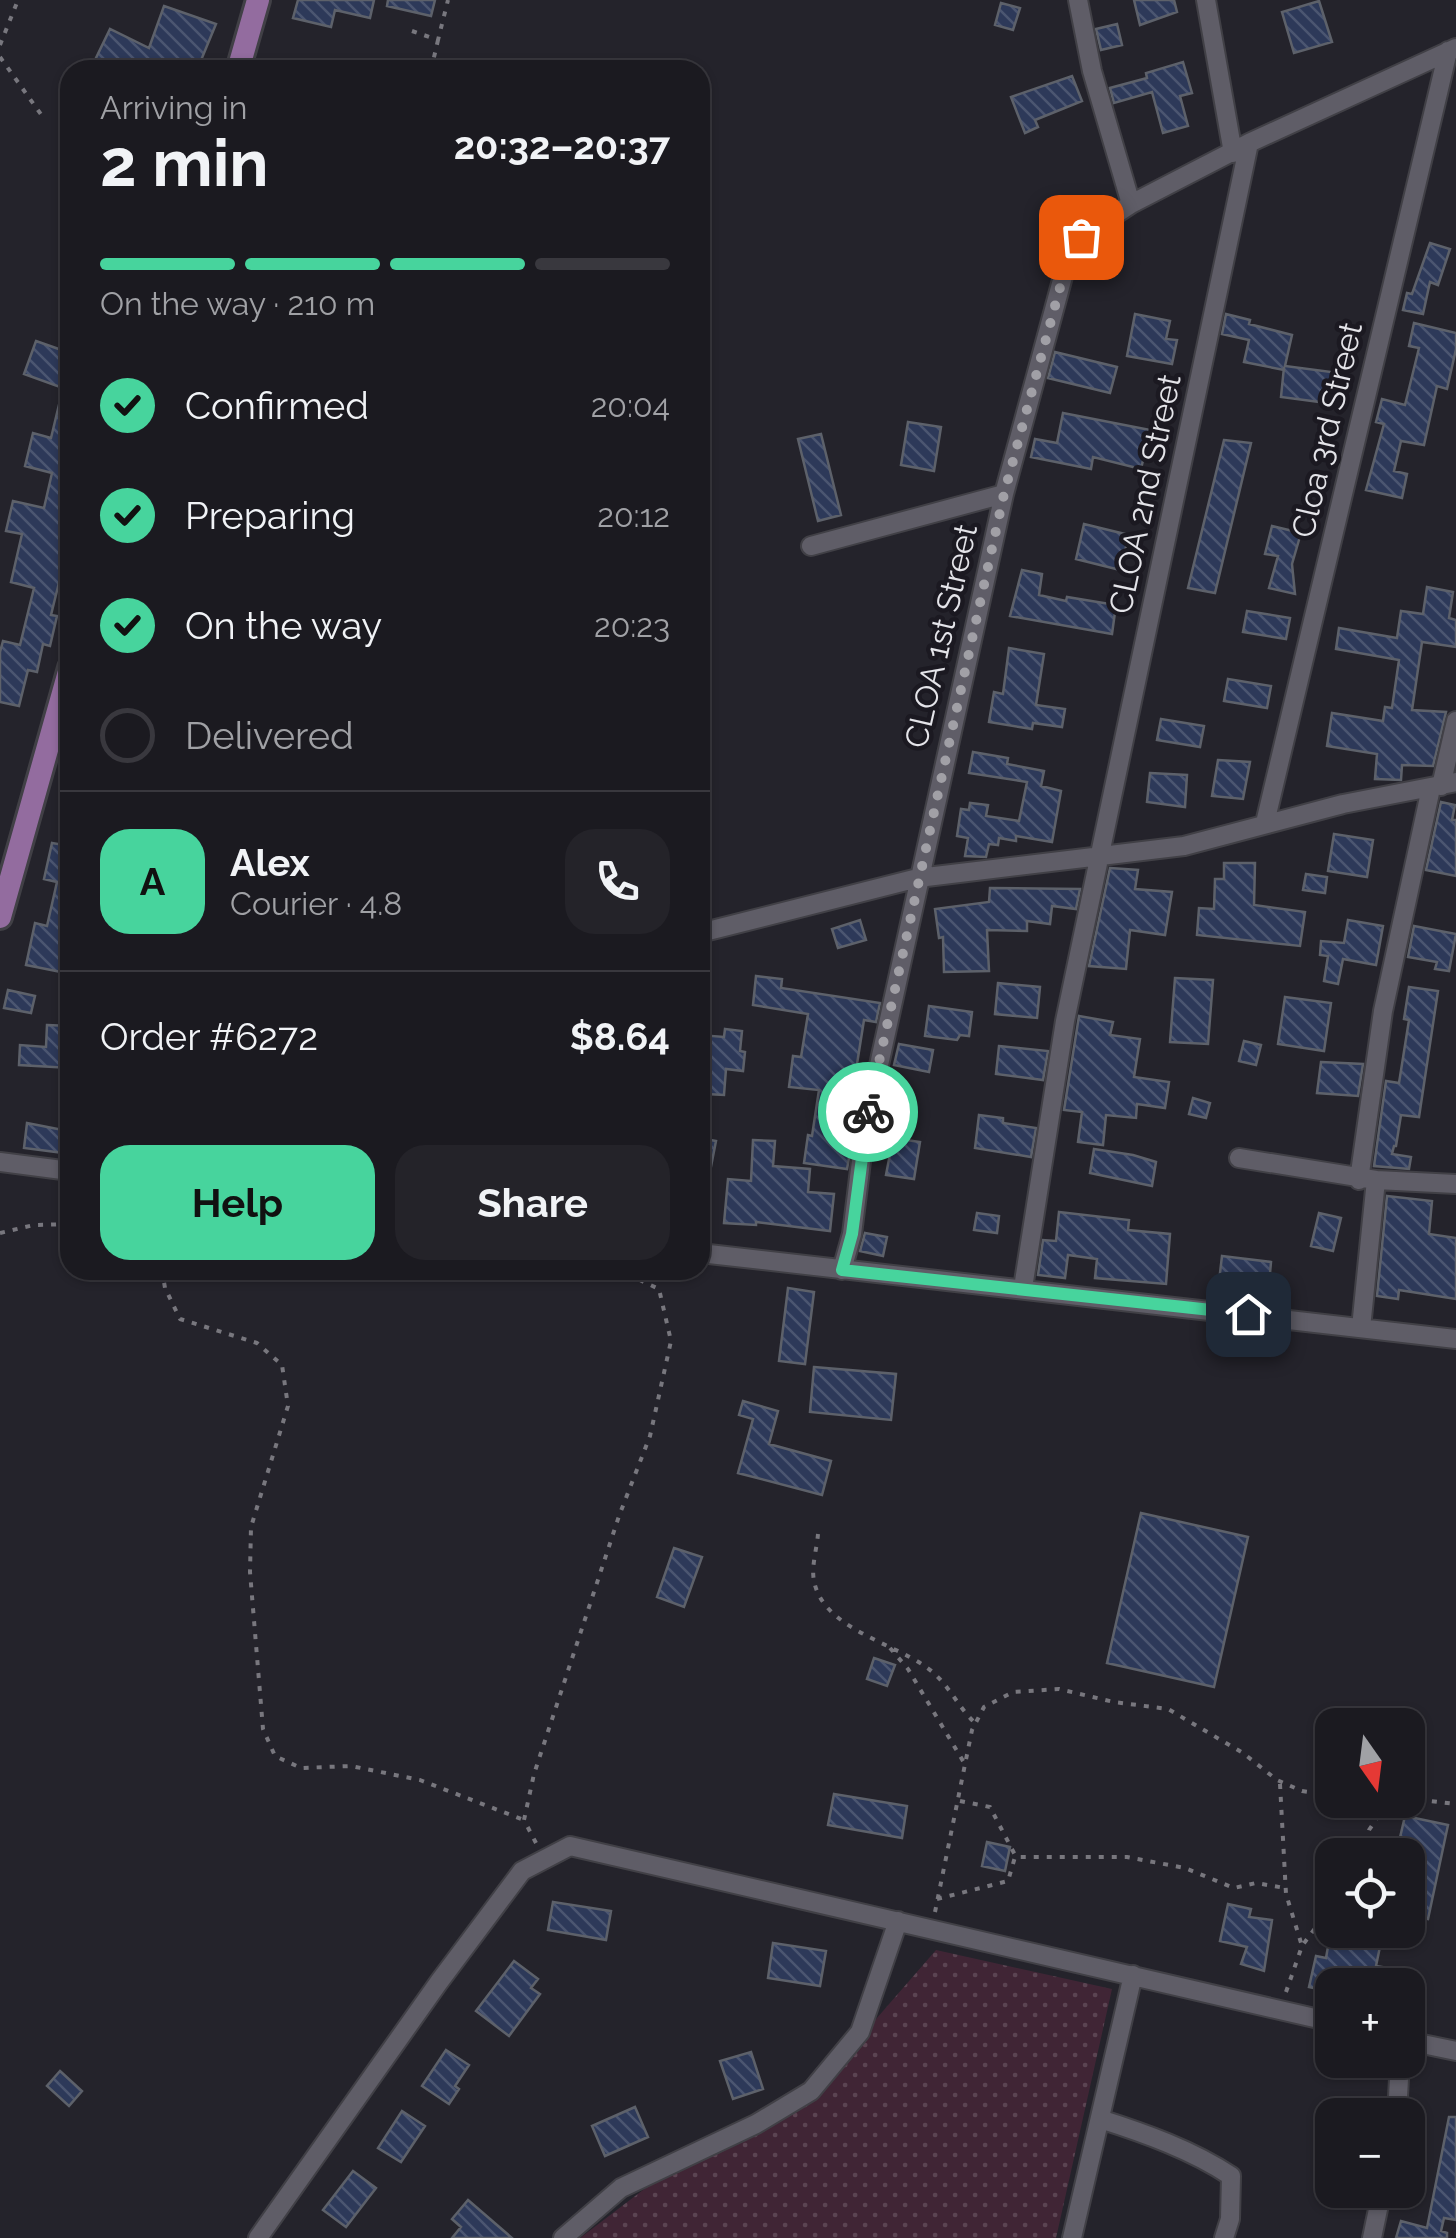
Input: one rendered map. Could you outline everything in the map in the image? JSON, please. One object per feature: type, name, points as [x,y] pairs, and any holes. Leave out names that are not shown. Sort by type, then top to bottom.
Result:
[{"type":"main road","points":[[241,60],[258,0]]},
{"type":"main road","points":[[0,918],[60,704]]},
{"type":"street","points":[[1078,0],[1092,70],[1131,204],[1452,50]]},
{"type":"street","points":[[1206,0],[1241,148]]},
{"type":"street","name":"Cloa 3rd Street","points":[[1264,823],[1452,50]]},
{"type":"street","name":"CLOA 2nd Street","points":[[1023,1288],[1058,1055],[1241,148]]},
{"type":"street","name":"CLOA 1st Street","points":[[842,1270],[852,1234],[865,1129],[1004,494],[1068,258],[1081,237],[1131,204]]},
{"type":"street","points":[[811,546],[1004,494]]},
{"type":"street","points":[[1361,1328],[1367,1180],[1383,1011],[1443,785],[1456,720]]},
{"type":"street","points":[[710,930],[918,878],[1184,846],[1264,823],[1443,785]]},
{"type":"street","points":[[1239,1158],[1367,1180],[1456,1184]]},
{"type":"street","points":[[0,1162],[60,1170]]},
{"type":"street","points":[[710,1255],[1456,1338]]},
{"type":"street","points":[[258,2238],[522,1870],[570,1846],[1315,2018]]},
{"type":"street","points":[[563,2238],[622,2188],[756,2124],[811,2091],[860,2032],[898,1921]]},
{"type":"street","points":[[1072,2238],[1133,1975]]},
{"type":"street","points":[[1425,2045],[1456,2051]]},
{"type":"street","points":[[1100,2119],[1154,2138],[1231,2176],[1230,2218],[1224,2238]]},
{"type":"street","points":[[1372,2238],[1378,2208]]},
{"type":"path","points":[[0,44],[18,0]]},
{"type":"path","points":[[433,60],[448,0]]},
{"type":"path","points":[[412,31],[438,40]]},
{"type":"path","points":[[0,57],[46,120]]},
{"type":"path","points":[[0,1233],[34,1225],[60,1224]]},
{"type":"path","points":[[164,1280],[180,1319],[258,1343],[282,1365],[288,1406],[251,1527],[250,1557],[263,1729],[274,1756],[301,1768],[350,1766],[420,1780],[524,1820]]},
{"type":"path","points":[[544,1859],[524,1820],[534,1774],[619,1516],[650,1436],[671,1340],[660,1289],[640,1280]]},
{"type":"path","points":[[818,1534],[814,1581],[835,1618],[944,1680],[958,1707],[976,1724]]},
{"type":"path","points":[[886,1644],[908,1669],[966,1766]]},
{"type":"path","points":[[932,1929],[976,1724],[984,1707],[1012,1692],[1059,1689],[1168,1709],[1243,1754],[1280,1782],[1315,1793]]},
{"type":"path","points":[[1280,1782],[1286,1888],[1302,1946]]},
{"type":"path","points":[[1425,1800],[1456,1804]]},
{"type":"path","points":[[937,1899],[1008,1881],[1015,1857],[1015,1850],[990,1808],[960,1801]]},
{"type":"path","points":[[1015,1857],[1127,1857],[1185,1868],[1234,1888],[1256,1883],[1286,1888]]},
{"type":"path","points":[[1279,2008],[1302,1946],[1315,1928]]},
{"type":"shaded area","points":[[936,1950],[1112,1989],[1056,2238],[580,2238],[685,2158],[837,2064]]},
{"type":"building","points":[[298,0],[374,0],[370,18],[335,10],[331,27],[293,18]]},
{"type":"building","points":[[388,0],[435,0],[431,16],[387,6]]},
{"type":"building","points":[[1134,0],[1174,0],[1177,12],[1140,25]]},
{"type":"building","points":[[1319,1],[1332,42],[1294,53],[1282,12]]},
{"type":"building","points":[[1001,3],[1020,8],[1013,30],[995,25]]},
{"type":"building","points":[[164,6],[216,24],[201,60],[96,58],[110,29],[149,48]]},
{"type":"building","points":[[1117,24],[1122,45],[1101,50],[1096,29]]},
{"type":"building","points":[[1183,62],[1192,93],[1180,96],[1188,126],[1163,133],[1152,92],[1114,103],[1110,88]]},
{"type":"building","points":[[1072,76],[1082,101],[1035,120],[1038,127],[1025,133],[1011,97]]},
{"type":"building","points":[[1430,243],[1450,249],[1438,285],[1430,282],[1423,314],[1403,310],[1407,293],[1412,294]]},
{"type":"building","points":[[1135,314],[1170,321],[1166,339],[1177,340],[1172,364],[1127,356]]},
{"type":"building","points":[[1226,314],[1292,335],[1285,366],[1339,373],[1335,404],[1281,397],[1284,370],[1244,362],[1249,340],[1222,334]]},
{"type":"building","points":[[1414,323],[1456,333],[1456,349],[1447,389],[1437,386],[1424,445],[1401,441],[1394,471],[1407,474],[1402,498],[1366,490],[1384,424],[1376,422],[1382,399],[1405,405],[1419,348],[1409,346]]},
{"type":"building","points":[[36,341],[60,349],[60,387],[24,374]]},
{"type":"building","points":[[1055,352],[1117,367],[1110,393],[1048,378]]},
{"type":"building","points":[[60,400],[60,579],[51,615],[57,616],[50,646],[43,644],[37,672],[28,670],[19,706],[0,702],[0,652],[3,641],[20,645],[34,588],[11,582],[22,534],[6,531],[13,501],[44,508],[52,473],[25,466],[33,433],[51,438]]},
{"type":"building","points":[[1063,413],[1150,430],[1141,469],[1093,457],[1091,469],[1031,457],[1035,439],[1057,443]]},
{"type":"building","points":[[908,422],[941,427],[934,471],[901,465]]},
{"type":"building","points":[[821,434],[841,515],[818,521],[798,439]]},
{"type":"building","points":[[1224,440],[1251,443],[1215,593],[1188,588]]},
{"type":"building","points":[[1084,524],[1129,535],[1120,570],[1076,559]]},
{"type":"building","points":[[1272,526],[1301,533],[1292,564],[1295,594],[1269,588],[1278,556],[1265,554]]},
{"type":"building","points":[[1022,570],[1042,574],[1039,595],[1116,605],[1112,634],[1010,616]]},
{"type":"building","points":[[1427,587],[1453,592],[1449,618],[1456,620],[1456,647],[1422,642],[1412,710],[1446,712],[1433,766],[1402,765],[1401,780],[1375,779],[1377,754],[1327,746],[1332,713],[1383,721],[1385,707],[1392,708],[1399,660],[1336,649],[1339,628],[1397,638],[1401,611],[1423,614]]},
{"type":"building","points":[[1247,611],[1290,618],[1286,639],[1243,632]]},
{"type":"building","points":[[1009,648],[1044,654],[1036,705],[1065,709],[1062,727],[1033,723],[1032,729],[989,722],[994,692],[1003,694]]},
{"type":"building","points":[[1228,679],[1271,686],[1267,708],[1224,701]]},
{"type":"building","points":[[1161,719],[1204,726],[1200,747],[1157,740]]},
{"type":"building","points":[[973,752],[1008,758],[1007,764],[1044,771],[1041,786],[1061,791],[1052,842],[1016,836],[1016,841],[999,838],[998,845],[989,844],[986,857],[965,856],[968,838],[957,836],[961,809],[969,810],[970,803],[988,805],[986,816],[1019,821],[1027,782],[969,773]]},
{"type":"building","points":[[1218,760],[1250,762],[1243,799],[1212,796]]},
{"type":"building","points":[[1150,773],[1187,775],[1185,807],[1147,802]]},
{"type":"building","points":[[1441,802],[1455,805],[1452,820],[1456,820],[1456,876],[1426,870]]},
{"type":"building","points":[[1334,834],[1373,840],[1367,877],[1328,871]]},
{"type":"building","points":[[52,843],[60,844],[60,972],[26,965],[35,923],[47,926],[57,882],[44,879]]},
{"type":"building","points":[[1224,863],[1255,863],[1254,905],[1305,912],[1300,946],[1197,935],[1199,908],[1214,909],[1215,879],[1224,879]]},
{"type":"building","points":[[1110,868],[1138,870],[1135,889],[1172,892],[1165,935],[1130,930],[1126,969],[1089,966]]},
{"type":"building","points":[[1306,874],[1327,877],[1325,893],[1303,890]]},
{"type":"building","points":[[990,888],[1080,889],[1076,909],[1052,906],[1050,924],[1027,921],[1027,931],[987,930],[989,971],[944,972],[943,937],[939,938],[935,909],[989,902]]},
{"type":"building","points":[[860,920],[866,940],[838,948],[832,929]]},
{"type":"building","points":[[1348,920],[1383,926],[1376,965],[1343,959],[1338,984],[1324,981],[1328,956],[1320,955],[1321,941],[1344,943]]},
{"type":"building","points":[[1414,926],[1456,934],[1449,971],[1435,969],[1437,962],[1408,957]]},
{"type":"building","points":[[756,976],[782,979],[781,988],[880,1003],[876,1022],[864,1020],[857,1064],[866,1065],[847,1169],[804,1163],[819,1090],[789,1087],[793,1056],[801,1057],[808,1014],[753,1005]]},
{"type":"building","points":[[1175,978],[1213,980],[1208,1044],[1170,1042]]},
{"type":"building","points":[[998,983],[1040,987],[1037,1018],[995,1014]]},
{"type":"building","points":[[1409,987],[1438,991],[1419,1117],[1401,1115],[1392,1154],[1411,1157],[1409,1169],[1374,1166],[1386,1081],[1399,1083],[1409,1020],[1404,1019]]},
{"type":"building","points":[[8,990],[35,996],[31,1013],[4,1008]]},
{"type":"building","points":[[1285,997],[1331,1003],[1324,1051],[1278,1044]]},
{"type":"building","points":[[929,1006],[972,1012],[969,1036],[960,1035],[957,1040],[925,1036]]},
{"type":"building","points":[[1079,1016],[1113,1022],[1110,1035],[1140,1039],[1134,1077],[1169,1082],[1165,1108],[1137,1104],[1136,1118],[1106,1115],[1103,1145],[1078,1142],[1082,1112],[1064,1110]]},
{"type":"building","points":[[47,1025],[60,1026],[60,1067],[19,1065],[20,1045],[46,1047]]},
{"type":"building","points":[[725,1029],[742,1031],[743,1071],[726,1069],[724,1095],[710,1094],[710,1036],[724,1037]]},
{"type":"building","points":[[1244,1041],[1261,1045],[1256,1065],[1239,1061]]},
{"type":"building","points":[[899,1044],[933,1050],[929,1072],[894,1065]]},
{"type":"building","points":[[999,1046],[1048,1051],[1043,1080],[996,1074]]},
{"type":"building","points":[[1321,1062],[1363,1064],[1358,1096],[1317,1093]]},
{"type":"building","points":[[1193,1098],[1210,1103],[1206,1118],[1189,1114]]},
{"type":"building","points":[[979,1115],[1036,1128],[1031,1157],[975,1148]]},
{"type":"building","points":[[27,1123],[60,1129],[60,1152],[24,1148]]},
{"type":"building","points":[[893,1138],[920,1142],[914,1179],[886,1175]]},
{"type":"building","points":[[710,1140],[716,1141],[710,1172]]},
{"type":"building","points":[[753,1140],[775,1141],[773,1166],[810,1169],[808,1192],[834,1194],[830,1231],[756,1222],[724,1223],[728,1179],[751,1181]]},
{"type":"building","points":[[1094,1149],[1156,1162],[1152,1186],[1090,1173]]},
{"type":"building","points":[[1387,1196],[1432,1201],[1429,1234],[1456,1238],[1456,1299],[1399,1290],[1398,1299],[1377,1296]]},
{"type":"building","points":[[1059,1212],[1129,1220],[1128,1230],[1170,1234],[1166,1284],[1095,1278],[1097,1259],[1068,1255],[1065,1278],[1038,1275],[1043,1240],[1056,1241]]},
{"type":"building","points":[[977,1213],[999,1216],[997,1233],[974,1230]]},
{"type":"building","points":[[1319,1213],[1341,1218],[1333,1251],[1311,1246]]},
{"type":"building","points":[[865,1233],[887,1237],[883,1256],[860,1251]]},
{"type":"building","points":[[1222,1256],[1271,1262],[1268,1296],[1218,1290]]},
{"type":"building","points":[[788,1288],[814,1292],[805,1364],[779,1361]]},
{"type":"building","points":[[814,1367],[896,1374],[891,1420],[810,1412]]},
{"type":"building","points":[[743,1401],[778,1411],[769,1444],[831,1461],[822,1495],[738,1473],[753,1419],[739,1415]]},
{"type":"building","points":[[1141,1513],[1248,1537],[1214,1687],[1107,1663]]},
{"type":"building","points":[[674,1548],[702,1557],[684,1607],[657,1597]]},
{"type":"building","points":[[874,1658],[895,1665],[887,1686],[867,1679]]},
{"type":"building","points":[[834,1794],[907,1806],[902,1838],[828,1825]]},
{"type":"building","points":[[1405,1818],[1448,1825],[1428,1919],[1425,1838],[1400,1838]]},
{"type":"building","points":[[987,1842],[1010,1847],[1005,1871],[982,1866]]},
{"type":"building","points":[[553,1902],[611,1911],[606,1940],[548,1930]]},
{"type":"building","points":[[1228,1904],[1251,1909],[1249,1917],[1272,1920],[1264,1971],[1241,1964],[1247,1947],[1220,1941]]},
{"type":"building","points":[[773,1943],[826,1951],[820,1986],[768,1978]]},
{"type":"building","points":[[1328,1948],[1380,1948],[1376,1966],[1388,1968],[1315,1968],[1315,1988],[1309,1987],[1316,1956],[1326,1958]]},
{"type":"building","points":[[514,1961],[538,1979],[531,1988],[540,1994],[509,2036],[476,2011]]},
{"type":"building","points":[[446,2050],[469,2065],[449,2104],[422,2086]]},
{"type":"building","points":[[751,2052],[763,2089],[733,2099],[720,2061]]},
{"type":"building","points":[[60,2071],[82,2091],[69,2106],[47,2086]]},
{"type":"building","points":[[635,2107],[648,2137],[605,2156],[592,2126]]},
{"type":"building","points":[[402,2111],[425,2126],[401,2162],[378,2148]]},
{"type":"building","points":[[1449,2117],[1456,2117],[1456,2220],[1444,2218],[1441,2231],[1447,2233],[1447,2238],[1396,2238],[1401,2221],[1427,2228]]},
{"type":"building","points":[[353,2171],[376,2188],[346,2227],[323,2210]]},
{"type":"building","points":[[468,2200],[512,2238],[452,2238],[461,2227],[452,2219]]},
{"type":"way so far","points":[[868,1112],[1004,494],[1068,258],[1081,237]]},
{"type":"route","points":[[868,1112],[852,1234],[842,1270],[1248,1314]]}]
